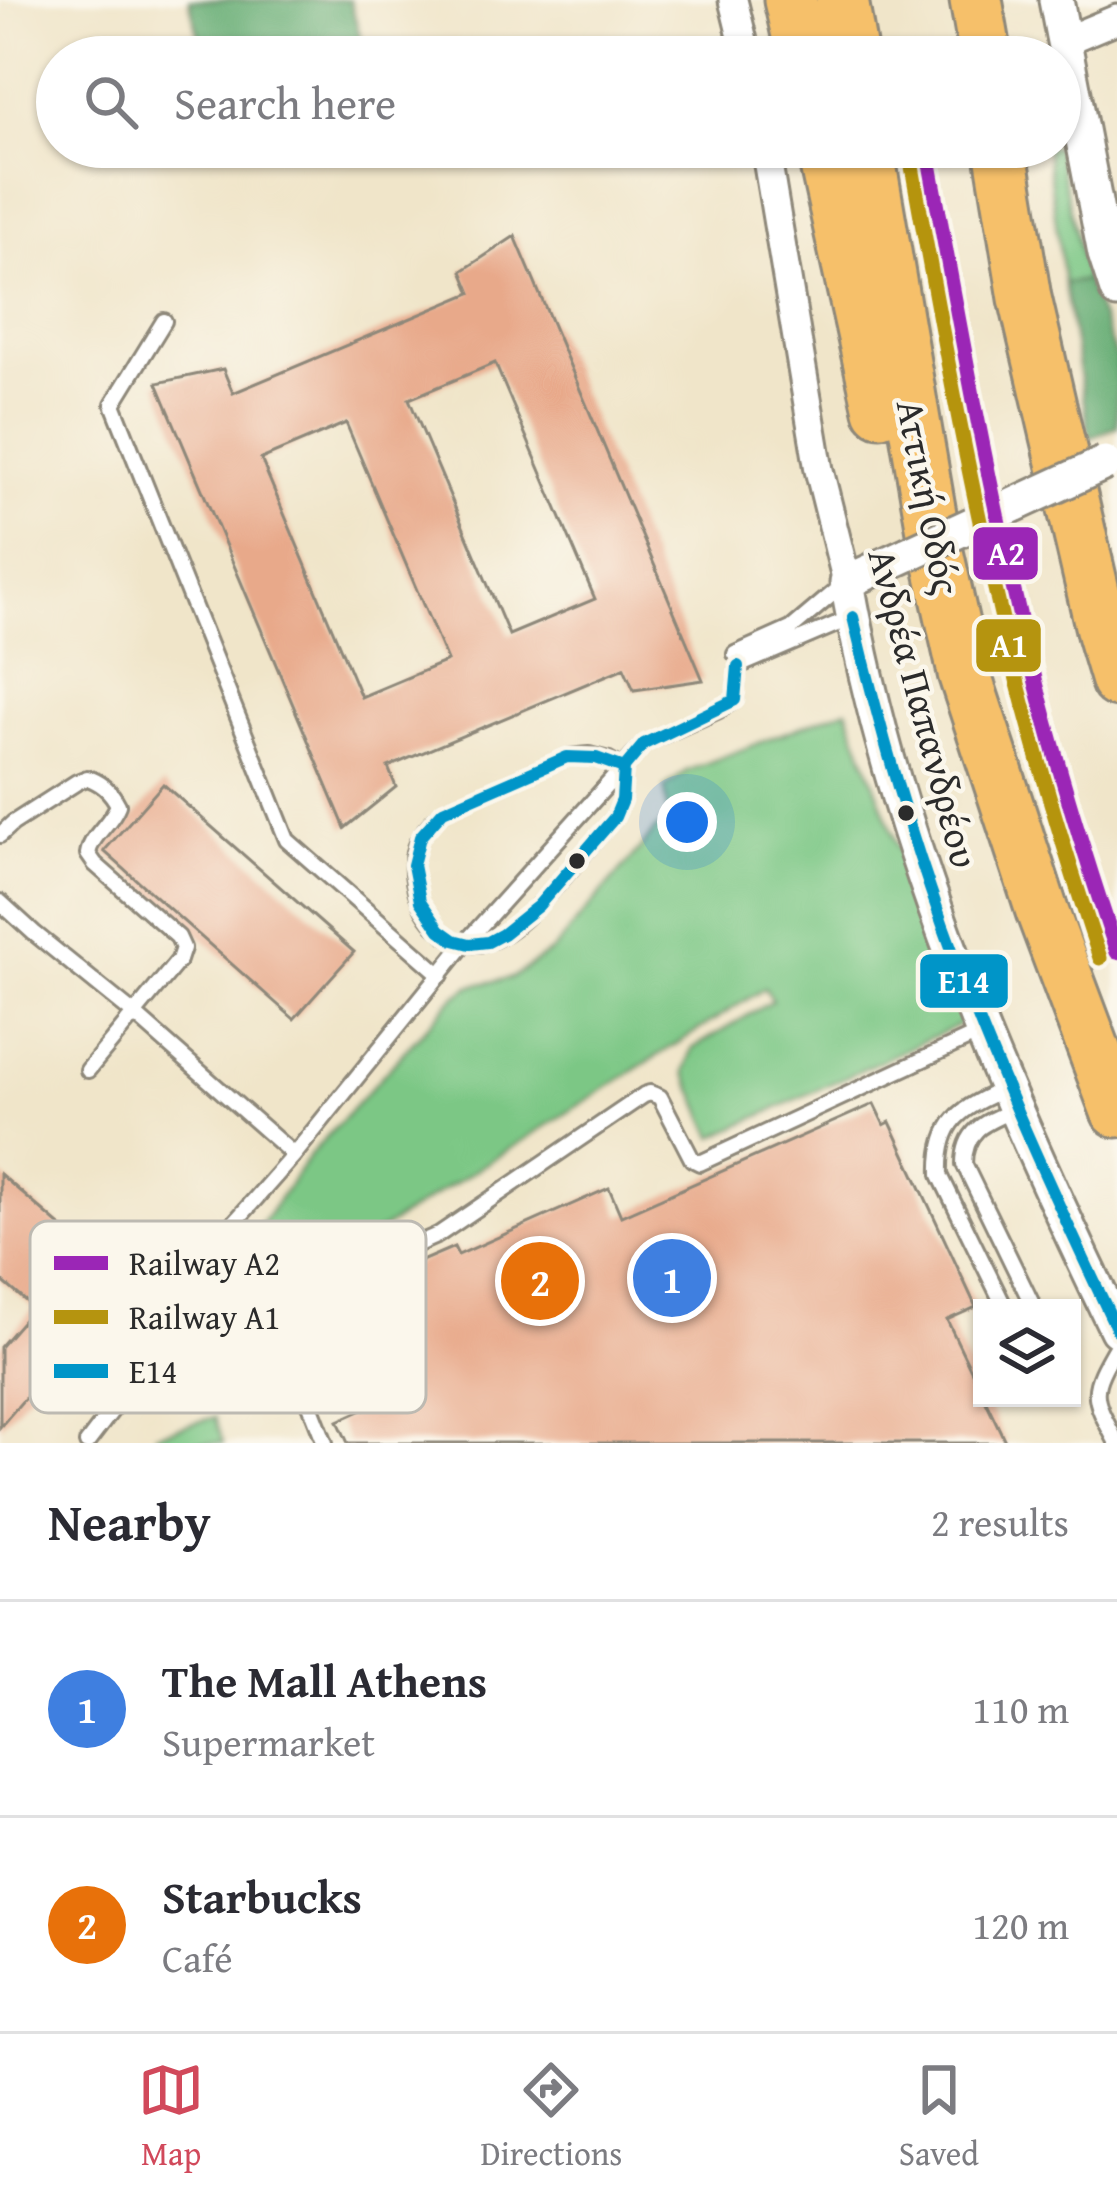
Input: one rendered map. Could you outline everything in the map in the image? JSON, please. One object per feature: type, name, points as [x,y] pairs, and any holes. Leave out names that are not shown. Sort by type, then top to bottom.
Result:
[{"type":"highway","points":[[790,0],[798,36]]},
{"type":"highway","points":[[842,0],[848,36]]},
{"type":"highway","points":[[976,0],[982,36]]},
{"type":"highway","points":[[827,168],[882,420],[922,548]]},
{"type":"highway","name":"Αττική Οδός","points":[[870,168],[922,548],[1042,911],[1117,1111]]},
{"type":"highway","points":[[1003,168],[1025,298],[1117,681]]},
{"type":"street","points":[[733,0],[742,36]]},
{"type":"street","points":[[1056,0],[1061,36]]},
{"type":"street","points":[[1076,36],[1117,19]]},
{"type":"street","points":[[1081,136],[1117,291]]},
{"type":"street","name":"Ανδρέα Παπανδρέου","points":[[769,168],[819,470],[873,710],[923,872],[982,1032],[1117,1330]]},
{"type":"street","points":[[847,582],[1111,461]]},
{"type":"lane","points":[[164,321],[113,404],[287,840],[441,975]]},
{"type":"lane","points":[[736,660],[791,628],[847,582]]},
{"type":"lane","points":[[736,660],[853,617]]},
{"type":"lane","points":[[236,1221],[466,942],[644,744],[735,700],[736,660]]},
{"type":"lane","points":[[589,755],[624,768],[622,800],[615,817],[528,916],[485,943],[445,934],[426,917],[414,891],[412,865],[416,845],[443,812],[567,757],[589,755]]},
{"type":"lane","points":[[0,835],[87,778],[99,782],[118,806],[90,843],[88,854],[178,937],[183,948],[179,960],[88,1070]]},
{"type":"lane","points":[[0,902],[294,1156]]},
{"type":"lane","points":[[426,1240],[644,1095],[660,1097],[692,1160],[700,1163],[982,1032]]},
{"type":"lane","points":[[1001,1299],[940,1175],[939,1156],[954,1118],[970,1104],[1011,1099]]},
{"type":"lane","points":[[1011,1099],[971,1134],[964,1164],[1030,1299]]},
{"type":"lane","points":[[1117,1345],[1095,1387],[1096,1402],[1117,1443]]},
{"type":"lane","points":[[87,1443],[110,1413]]},
{"type":"lane","points":[[313,1413],[325,1443]]},
{"type":"green space","points":[[189,0],[350,0],[360,36],[199,36]]},
{"type":"green space","points":[[1049,168],[1061,168],[1086,280],[1064,284]]},
{"type":"green space","points":[[1086,280],[1117,359],[1117,427],[1090,438],[1064,284]]},
{"type":"green space","points":[[847,709],[963,1023],[714,1137],[685,1072],[692,1049],[772,1001],[765,988],[395,1221],[264,1221],[310,1155],[453,998],[470,986],[512,978],[553,950],[668,816],[665,788],[686,771]]},
{"type":"green space","points":[[215,1417],[223,1443],[159,1443],[156,1434]]},
{"type":"building","points":[[515,236],[703,680],[634,690],[624,668],[388,767],[396,787],[345,828],[157,383],[223,369],[233,393],[471,293],[462,271]],"holes":[[[495,363],[595,599],[509,635],[409,399]],[[346,423],[447,661],[361,697],[261,459]]]},
{"type":"building","points":[[163,784],[354,952],[294,1019],[104,851]]},
{"type":"building","points":[[874,1104],[884,1125],[890,1122],[973,1301],[973,1308],[947,1320],[973,1374],[973,1407],[989,1407],[1006,1443],[348,1443],[338,1421],[356,1413],[426,1413],[426,1259],[454,1247],[458,1255],[609,1188],[621,1216]]},
{"type":"building","points":[[0,1174],[54,1221],[30,1221],[30,1305],[0,1279]]},
{"type":"building","points":[[30,1313],[30,1392],[0,1427],[0,1347]]},
{"type":"rail line","name":"A1","points":[[912,168],[997,597],[1042,773],[1100,958]]},
{"type":"rail line","name":"A2","points":[[931,168],[1014,592],[1059,768],[1117,952]]},
{"type":"transit line","name":"Ε14","points":[[853,617],[898,789],[951,947],[1018,1113],[1117,1330]]},
{"type":"transit line","name":"Ε14","points":[[624,768],[644,744],[735,700],[738,666]]},
{"type":"transit line","name":"Ε14","points":[[567,757],[596,758],[624,768],[622,800],[615,817],[538,906],[503,934],[488,942],[454,940],[440,930],[420,901],[413,865],[420,837],[443,811],[567,757]]},
{"type":"place","name":"The Mall Athens","points":[[672,1278]]},
{"type":"place","name":"Starbucks","points":[[540,1281]]}]
